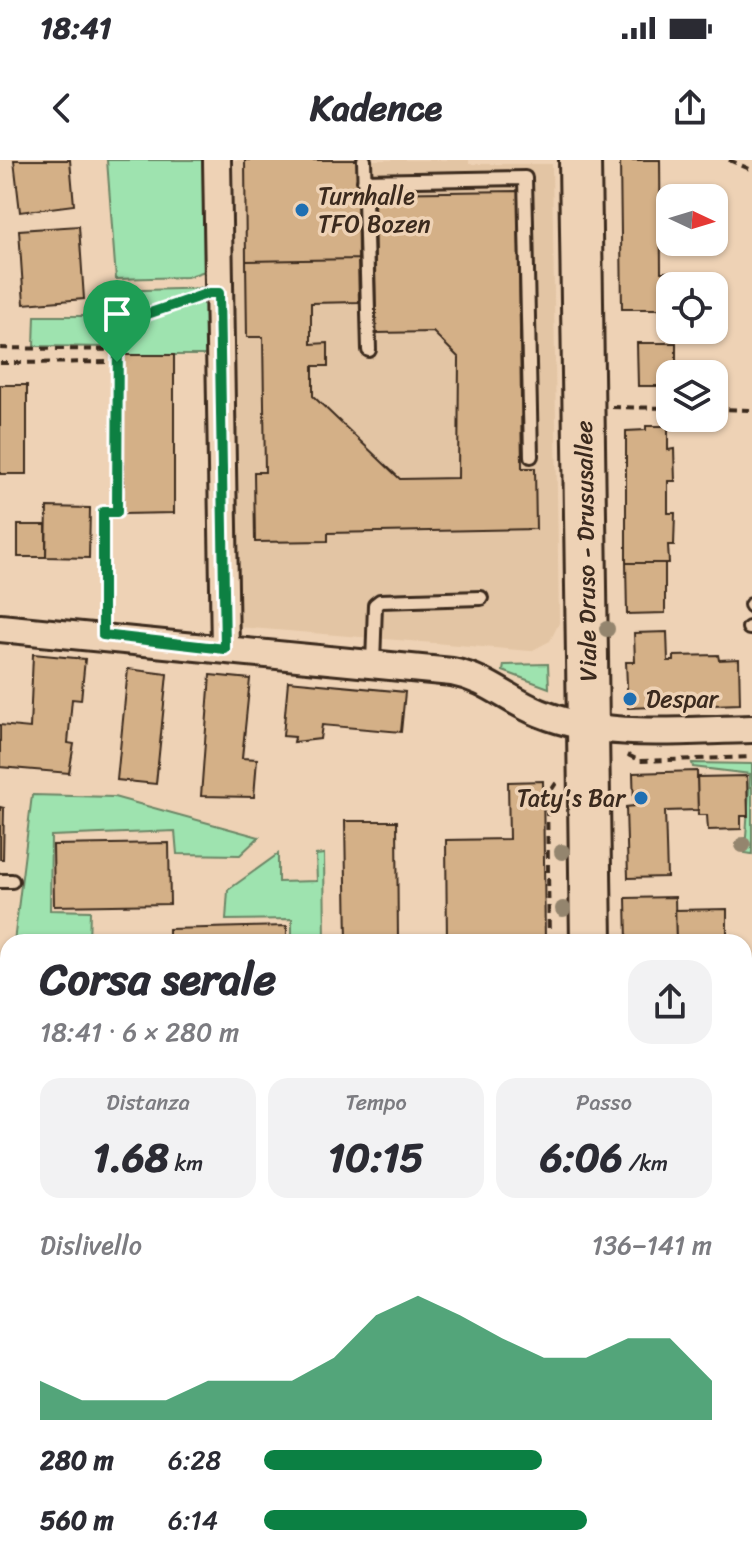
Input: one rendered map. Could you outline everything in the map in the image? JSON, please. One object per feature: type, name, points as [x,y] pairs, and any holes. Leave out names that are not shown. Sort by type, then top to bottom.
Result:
[{"type":"main road","name":"Viale Druso - Drususallee","points":[[580,160],[591,934]]},
{"type":"street","points":[[217,160],[225,649]]},
{"type":"street","points":[[5,626],[474,676],[538,713],[587,726],[624,731],[752,729]]},
{"type":"lane","points":[[364,160],[369,350]]},
{"type":"lane","points":[[364,181],[525,178],[531,456]]},
{"type":"lane","points":[[373,664],[372,618],[375,605],[380,601],[481,598]]},
{"type":"path","points":[[729,160],[752,170]]},
{"type":"path","points":[[103,635],[103,512],[117,512],[118,324],[219,293]]},
{"type":"path","points":[[0,348],[118,350]]},
{"type":"path","points":[[0,363],[117,362]]},
{"type":"path","points":[[604,407],[656,408]]},
{"type":"path","points":[[728,409],[752,410]]},
{"type":"path","points":[[624,744],[631,758],[640,761],[752,757]]},
{"type":"path","points":[[549,934],[547,797],[558,781],[558,766]]},
{"type":"shaded area","points":[[234,160],[469,160],[469,164],[552,164],[559,623],[550,641],[531,651],[238,627]]},
{"type":"green space","points":[[107,160],[205,160],[208,270],[187,277],[116,279]]},
{"type":"green space","points":[[210,288],[210,355],[123,355],[123,338],[112,338],[111,347],[34,346],[35,316],[111,316],[111,291]]},
{"type":"green space","points":[[548,664],[549,688],[503,671],[504,665]]},
{"type":"green space","points":[[692,763],[752,764],[752,854],[745,853],[750,774],[693,767]]},
{"type":"green space","points":[[32,795],[114,797],[259,837],[240,855],[177,854],[175,831],[51,836],[50,910],[90,911],[89,934],[15,934]]},
{"type":"green space","points":[[278,854],[278,882],[317,881],[316,855],[324,854],[325,934],[292,934],[292,919],[226,920],[228,890]]},
{"type":"building","points":[[14,160],[70,160],[74,205],[20,212]]},
{"type":"building","name":"Turnhalle TFO Bozen","points":[[245,160],[357,160],[358,259],[246,261]]},
{"type":"building","points":[[620,160],[660,160],[660,184],[656,184],[656,256],[661,256],[661,272],[656,272],[656,309],[622,309]]},
{"type":"building","points":[[518,191],[522,468],[535,468],[536,529],[328,533],[328,541],[255,542],[254,472],[265,472],[263,337],[247,337],[246,261],[358,259],[359,302],[311,303],[311,344],[328,343],[328,366],[313,366],[313,396],[400,479],[458,478],[459,358],[433,332],[376,333],[374,193]]},
{"type":"building","points":[[79,226],[84,299],[24,304],[19,230]]},
{"type":"building","points":[[637,343],[676,344],[676,360],[656,360],[656,386],[638,386]]},
{"type":"building","points":[[123,355],[174,355],[174,513],[123,514]]},
{"type":"building","points":[[0,385],[27,385],[27,474],[0,474]]},
{"type":"building","points":[[646,426],[656,426],[656,432],[668,432],[668,450],[674,449],[675,481],[668,481],[668,513],[675,513],[674,545],[668,545],[669,563],[626,563],[626,431],[646,430]]},
{"type":"building","points":[[47,507],[90,508],[89,558],[46,557]]},
{"type":"building","points":[[18,525],[46,525],[46,557],[18,557]]},
{"type":"building","points":[[626,563],[665,563],[665,613],[627,614]]},
{"type":"building","points":[[667,632],[668,661],[674,661],[674,656],[718,655],[719,660],[739,659],[740,704],[628,708],[626,662],[635,662],[634,633]]},
{"type":"building","points":[[33,654],[85,659],[81,700],[72,699],[68,743],[74,744],[69,773],[0,767],[0,725],[30,728]]},
{"type":"building","points":[[128,669],[167,674],[156,784],[117,780]]},
{"type":"building","points":[[210,675],[250,679],[242,758],[257,759],[254,797],[201,796]]},
{"type":"building","points":[[288,681],[405,692],[401,732],[322,725],[320,739],[294,742],[295,737],[283,736]]},
{"type":"building","points":[[697,771],[698,810],[665,811],[667,877],[628,878],[626,807],[634,806],[633,773]]},
{"type":"building","points":[[747,776],[748,816],[741,816],[741,829],[708,830],[707,815],[698,815],[697,777]]},
{"type":"building","points":[[543,781],[545,934],[447,934],[446,840],[509,839],[508,782]]},
{"type":"building","points":[[0,807],[4,808],[3,859],[0,859]]},
{"type":"building","points":[[345,821],[397,821],[398,934],[347,934]]},
{"type":"building","points":[[169,843],[170,904],[54,906],[53,845]]},
{"type":"building","points":[[675,897],[676,934],[627,934],[626,898]]},
{"type":"building","points":[[727,909],[727,934],[676,934],[675,910]]},
{"type":"building","points":[[287,926],[287,934],[169,934],[169,929]]},
{"type":"place","name":"Turnhalle TFO Bozen","points":[[302,210]]},
{"type":"place","name":"Despar","points":[[630,699]]},
{"type":"place","name":"Taty's Bar","points":[[641,798]]},
{"type":"route","points":[[209,293],[219,293],[225,649],[103,635],[103,512],[117,512],[117,362],[118,324],[209,293]]}]
